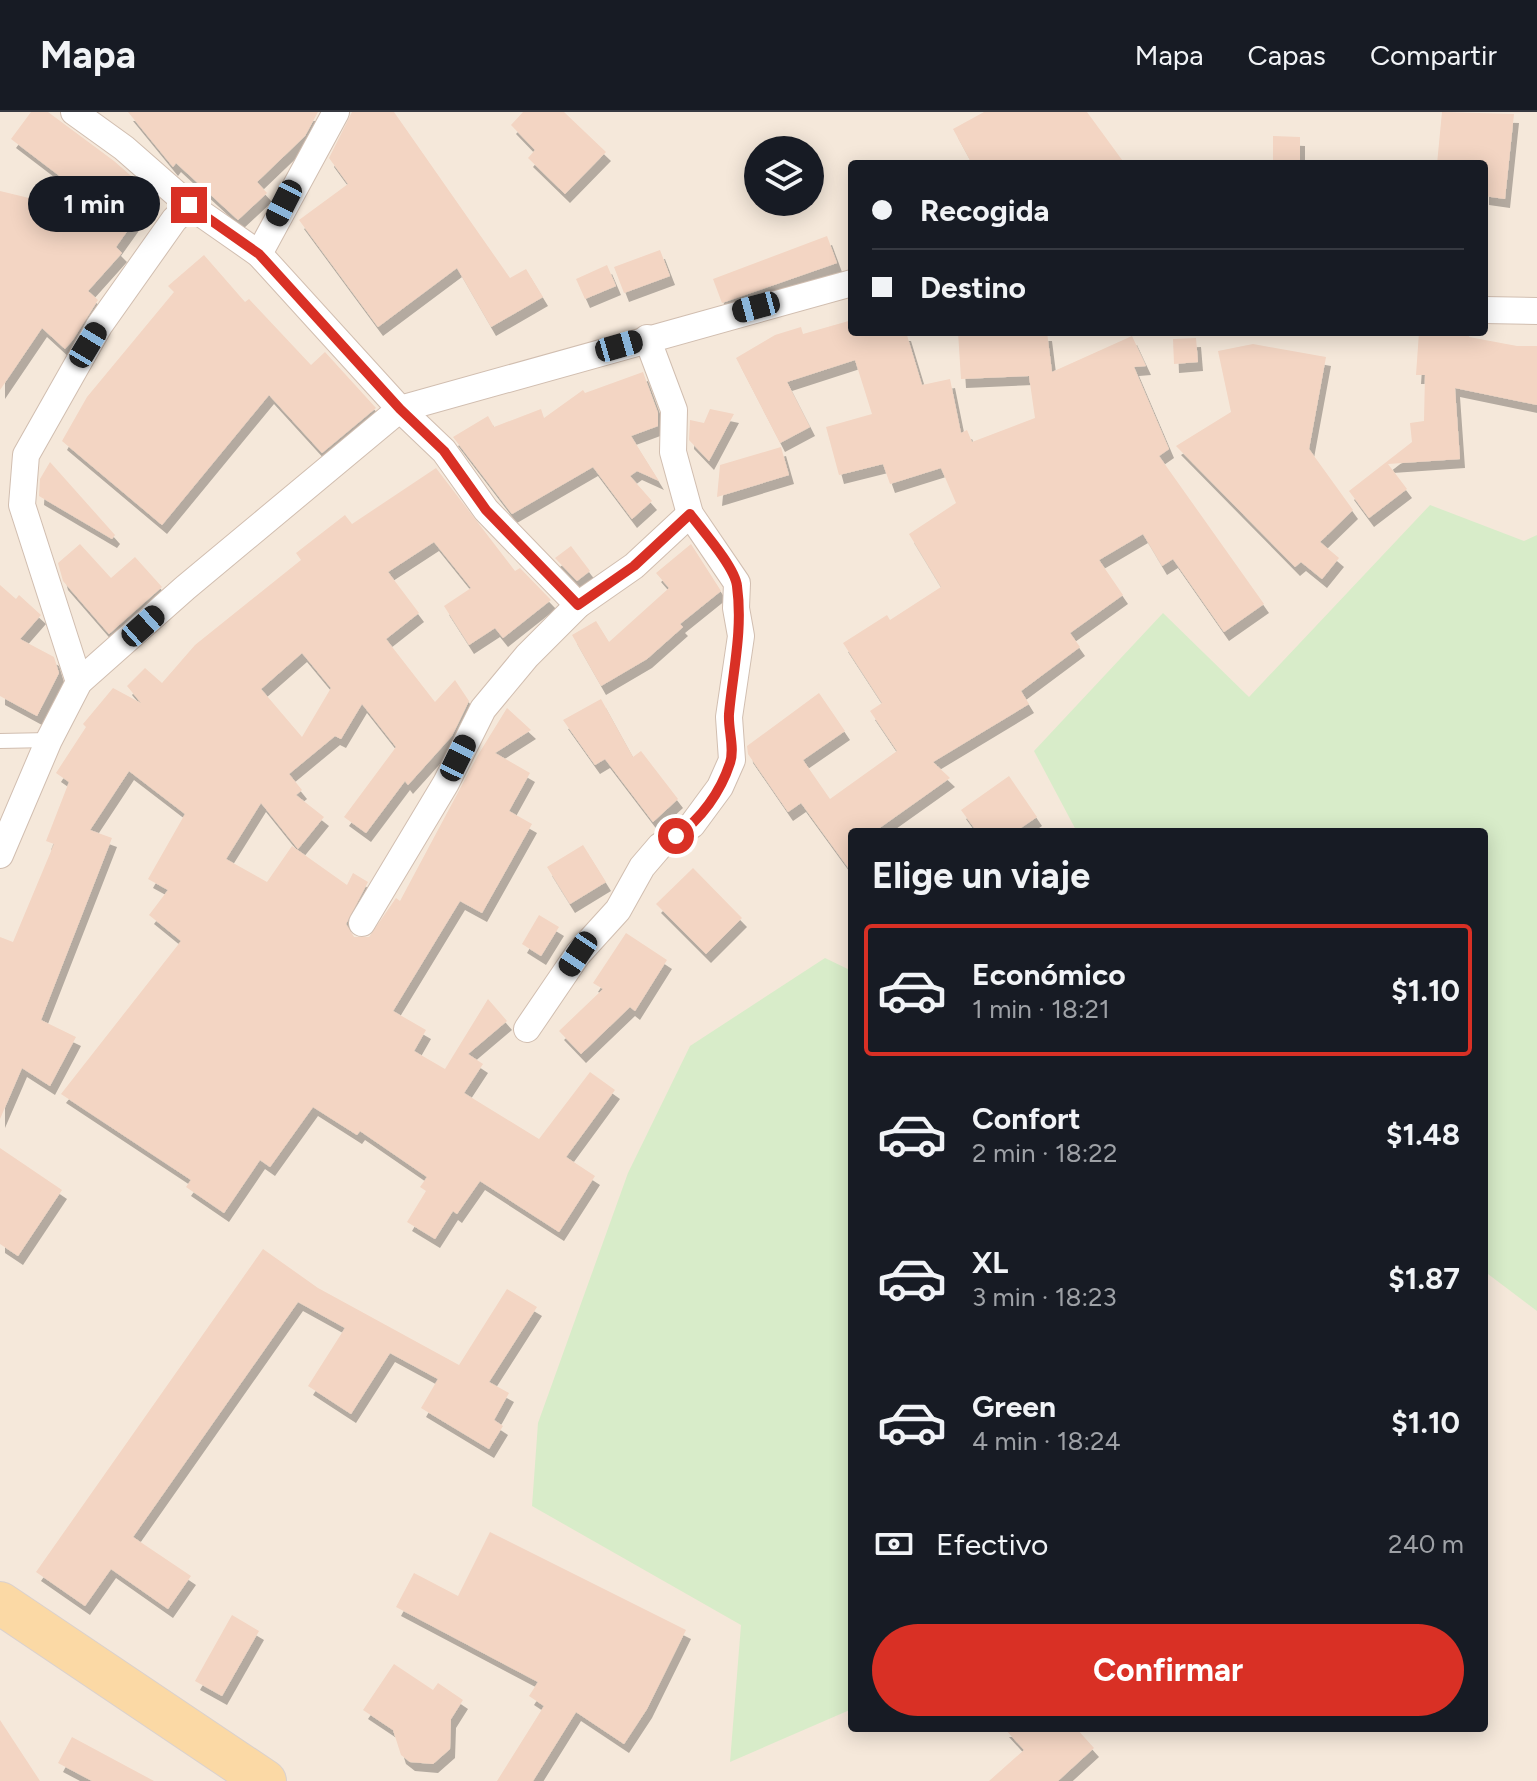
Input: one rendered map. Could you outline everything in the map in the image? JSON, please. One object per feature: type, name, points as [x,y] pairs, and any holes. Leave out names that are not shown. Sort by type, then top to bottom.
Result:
[{"type":"main road","points":[[0,1603],[240,1774]]},
{"type":"street","points":[[74,112],[124,148],[189,205],[259,254],[400,409],[444,451],[486,510],[578,605]]},
{"type":"street","points":[[259,254],[336,112]]},
{"type":"street","points":[[79,682],[22,505],[26,455],[99,326],[174,220],[189,205]]},
{"type":"street","points":[[0,855],[49,740],[79,682],[185,588],[400,409],[848,284]]},
{"type":"street","points":[[1488,310],[1537,311]]},
{"type":"street","points":[[527,1029],[578,954],[618,910],[642,867],[660,846],[692,825],[720,787],[732,760],[729,717],[741,636],[736,608],[737,583],[690,514],[673,452],[674,410],[647,338]]},
{"type":"street","points":[[362,923],[446,783],[483,709],[527,656],[578,605],[634,566],[690,514]]},
{"type":"lane","points":[[0,741],[49,740]]},
{"type":"shaded area","points":[[0,112],[1537,112],[1537,1781],[0,1781]]},
{"type":"green space","points":[[1430,505],[1524,541],[1537,535],[1537,1311],[1488,1274],[1488,828],[1075,828],[1034,751],[1163,613],[1249,697]]},
{"type":"green space","points":[[825,958],[848,969],[848,1711],[730,1762],[741,1625],[532,1506],[538,1423],[628,1173],[690,1046]]},
{"type":"building","points":[[31,112],[48,112],[114,161],[153,195],[116,247],[122,253],[88,291],[98,300],[73,340],[65,349],[42,328],[0,390],[0,191],[116,219],[11,139]]},
{"type":"building","points":[[128,112],[318,112],[305,136],[257,182],[267,193],[238,220],[176,163],[173,167]]},
{"type":"building","points":[[352,112],[394,112],[510,278],[526,269],[543,297],[491,327],[457,268],[378,327],[299,220],[348,184],[329,158]]},
{"type":"building","points":[[523,112],[564,112],[606,152],[565,194],[528,158],[535,150],[511,125]]},
{"type":"building","points":[[984,112],[1087,112],[1122,160],[970,160],[953,129]]},
{"type":"building","points":[[1442,112],[1514,114],[1505,199],[1488,197],[1488,160],[1437,160]]},
{"type":"building","points":[[1273,136],[1300,137],[1300,160],[1273,160]]},
{"type":"building","points":[[827,236],[837,263],[722,303],[713,279]]},
{"type":"building","points":[[660,250],[670,276],[624,293],[614,267]]},
{"type":"building","points":[[204,255],[245,302],[249,299],[311,365],[325,352],[376,408],[322,453],[269,395],[162,525],[62,441],[87,397],[174,292],[168,286]]},
{"type":"building","points":[[607,265],[616,286],[585,299],[576,279]]},
{"type":"building","points":[[848,321],[848,336],[907,336],[922,385],[950,379],[961,433],[967,430],[972,442],[1035,418],[1029,376],[961,379],[958,336],[1048,336],[1052,372],[1132,336],[1146,366],[1134,367],[1169,449],[1159,456],[1264,604],[1224,632],[1173,559],[1162,566],[1143,534],[1099,560],[1123,595],[1070,633],[1080,647],[1021,691],[1029,704],[933,762],[950,778],[880,828],[848,828],[848,868],[801,803],[788,812],[748,754],[747,746],[819,693],[845,731],[803,760],[830,799],[897,751],[870,711],[882,703],[843,643],[887,615],[890,620],[941,587],[909,534],[956,503],[941,468],[890,484],[883,464],[839,475],[826,427],[872,414],[855,360],[787,382],[810,427],[780,443],[736,358],[775,335],[801,327],[803,334]]},
{"type":"building","points":[[1419,336],[1469,336],[1517,346],[1537,346],[1537,405],[1455,388],[1460,459],[1388,464],[1407,489],[1369,518],[1349,491],[1412,442],[1410,423],[1424,421],[1425,375],[1416,375]]},
{"type":"building","points":[[1196,338],[1198,362],[1174,364],[1173,339]]},
{"type":"building","points":[[1253,344],[1326,357],[1309,449],[1353,510],[1320,542],[1339,558],[1322,579],[1301,562],[1295,567],[1176,446],[1231,412],[1218,351]]},
{"type":"building","points":[[643,372],[658,413],[658,426],[631,436],[659,481],[637,471],[630,476],[652,501],[632,519],[593,467],[512,514],[453,437],[488,416],[494,427],[541,409],[544,418],[583,390],[585,393]]},
{"type":"building","points":[[710,409],[734,414],[709,461],[689,440],[690,420],[704,423]]},
{"type":"building","points":[[781,447],[789,475],[717,497],[720,465]]},
{"type":"building","points":[[50,462],[115,535],[112,539],[39,496],[40,479]]},
{"type":"building","points":[[436,468],[515,571],[520,568],[551,600],[503,638],[495,628],[469,645],[444,606],[471,588],[434,542],[388,572],[419,613],[386,639],[435,702],[455,680],[469,701],[452,736],[408,785],[405,781],[366,833],[344,817],[396,747],[362,704],[341,739],[335,736],[289,774],[302,790],[296,795],[324,817],[298,849],[261,803],[226,859],[267,882],[292,846],[347,885],[353,873],[368,882],[346,924],[354,937],[369,937],[396,898],[400,901],[478,755],[507,708],[531,730],[495,753],[530,773],[509,811],[532,824],[482,913],[460,901],[393,1011],[426,1030],[414,1051],[445,1069],[488,999],[507,1021],[468,1054],[483,1064],[464,1093],[539,1139],[590,1072],[615,1090],[566,1157],[595,1176],[559,1232],[480,1181],[457,1214],[453,1211],[435,1239],[407,1222],[426,1191],[420,1187],[427,1177],[360,1131],[357,1135],[313,1107],[270,1167],[260,1160],[224,1213],[186,1187],[191,1180],[61,1094],[181,941],[149,915],[168,890],[148,879],[185,814],[129,771],[90,830],[112,838],[41,1020],[76,1037],[50,1086],[22,1068],[0,1119],[0,937],[13,942],[54,844],[46,841],[69,782],[56,773],[86,727],[83,724],[113,688],[141,703],[127,686],[145,668],[162,683],[195,645],[301,560],[296,553],[345,515],[352,524]],"holes":[[[302,653],[331,688],[302,737],[261,689]]]},
{"type":"building","points":[[80,544],[111,578],[135,557],[162,587],[109,634],[63,581],[58,563]]},
{"type":"building","points":[[691,544],[721,591],[680,624],[683,627],[647,659],[601,686],[572,635],[596,621],[609,642],[669,588],[656,573]]},
{"type":"building","points":[[571,546],[590,571],[577,581],[555,558]]},
{"type":"building","points":[[0,585],[16,599],[19,595],[41,615],[20,639],[54,657],[59,673],[37,716],[0,696]]},
{"type":"building","points":[[601,699],[633,757],[641,751],[678,799],[653,822],[605,759],[595,765],[563,720]]},
{"type":"building","points":[[1009,776],[1037,817],[1021,828],[974,828],[961,810]]},
{"type":"building","points":[[583,845],[606,882],[570,904],[547,867]]},
{"type":"building","points":[[693,868],[742,918],[706,954],[656,904]]},
{"type":"building","points":[[539,915],[559,927],[541,956],[522,944]]},
{"type":"building","points":[[626,933],[667,960],[635,1011],[630,1007],[581,1054],[559,1031],[603,989],[593,983]]},
{"type":"building","points":[[0,1148],[62,1190],[18,1256],[0,1244]]},
{"type":"building","points":[[263,1249],[318,1288],[459,1365],[507,1289],[537,1307],[489,1382],[509,1393],[494,1420],[503,1426],[489,1449],[421,1408],[438,1379],[390,1353],[351,1414],[308,1386],[345,1328],[298,1302],[133,1537],[191,1576],[168,1609],[111,1569],[85,1606],[36,1572]]},
{"type":"building","points":[[490,1532],[686,1630],[647,1709],[624,1744],[576,1712],[533,1781],[497,1781],[544,1706],[529,1696],[538,1682],[396,1607],[414,1573],[458,1596]]},
{"type":"building","points":[[232,1615],[259,1631],[222,1696],[195,1681]]},
{"type":"building","points":[[394,1664],[433,1690],[438,1683],[463,1700],[451,1719],[450,1749],[433,1764],[410,1762],[401,1755],[393,1730],[363,1710]]},
{"type":"building","points":[[0,1720],[40,1781],[0,1781]]},
{"type":"building","points":[[1008,1732],[1080,1732],[1094,1748],[1058,1781],[989,1781],[1024,1750]]},
{"type":"building","points":[[72,1737],[154,1781],[92,1781],[58,1763]]},
{"type":"route","points":[[189,205],[259,254],[400,409],[444,451],[486,510],[578,605],[634,566],[690,514],[737,583],[736,608],[741,636],[729,717],[732,760],[720,787],[692,825],[676,836]]}]
